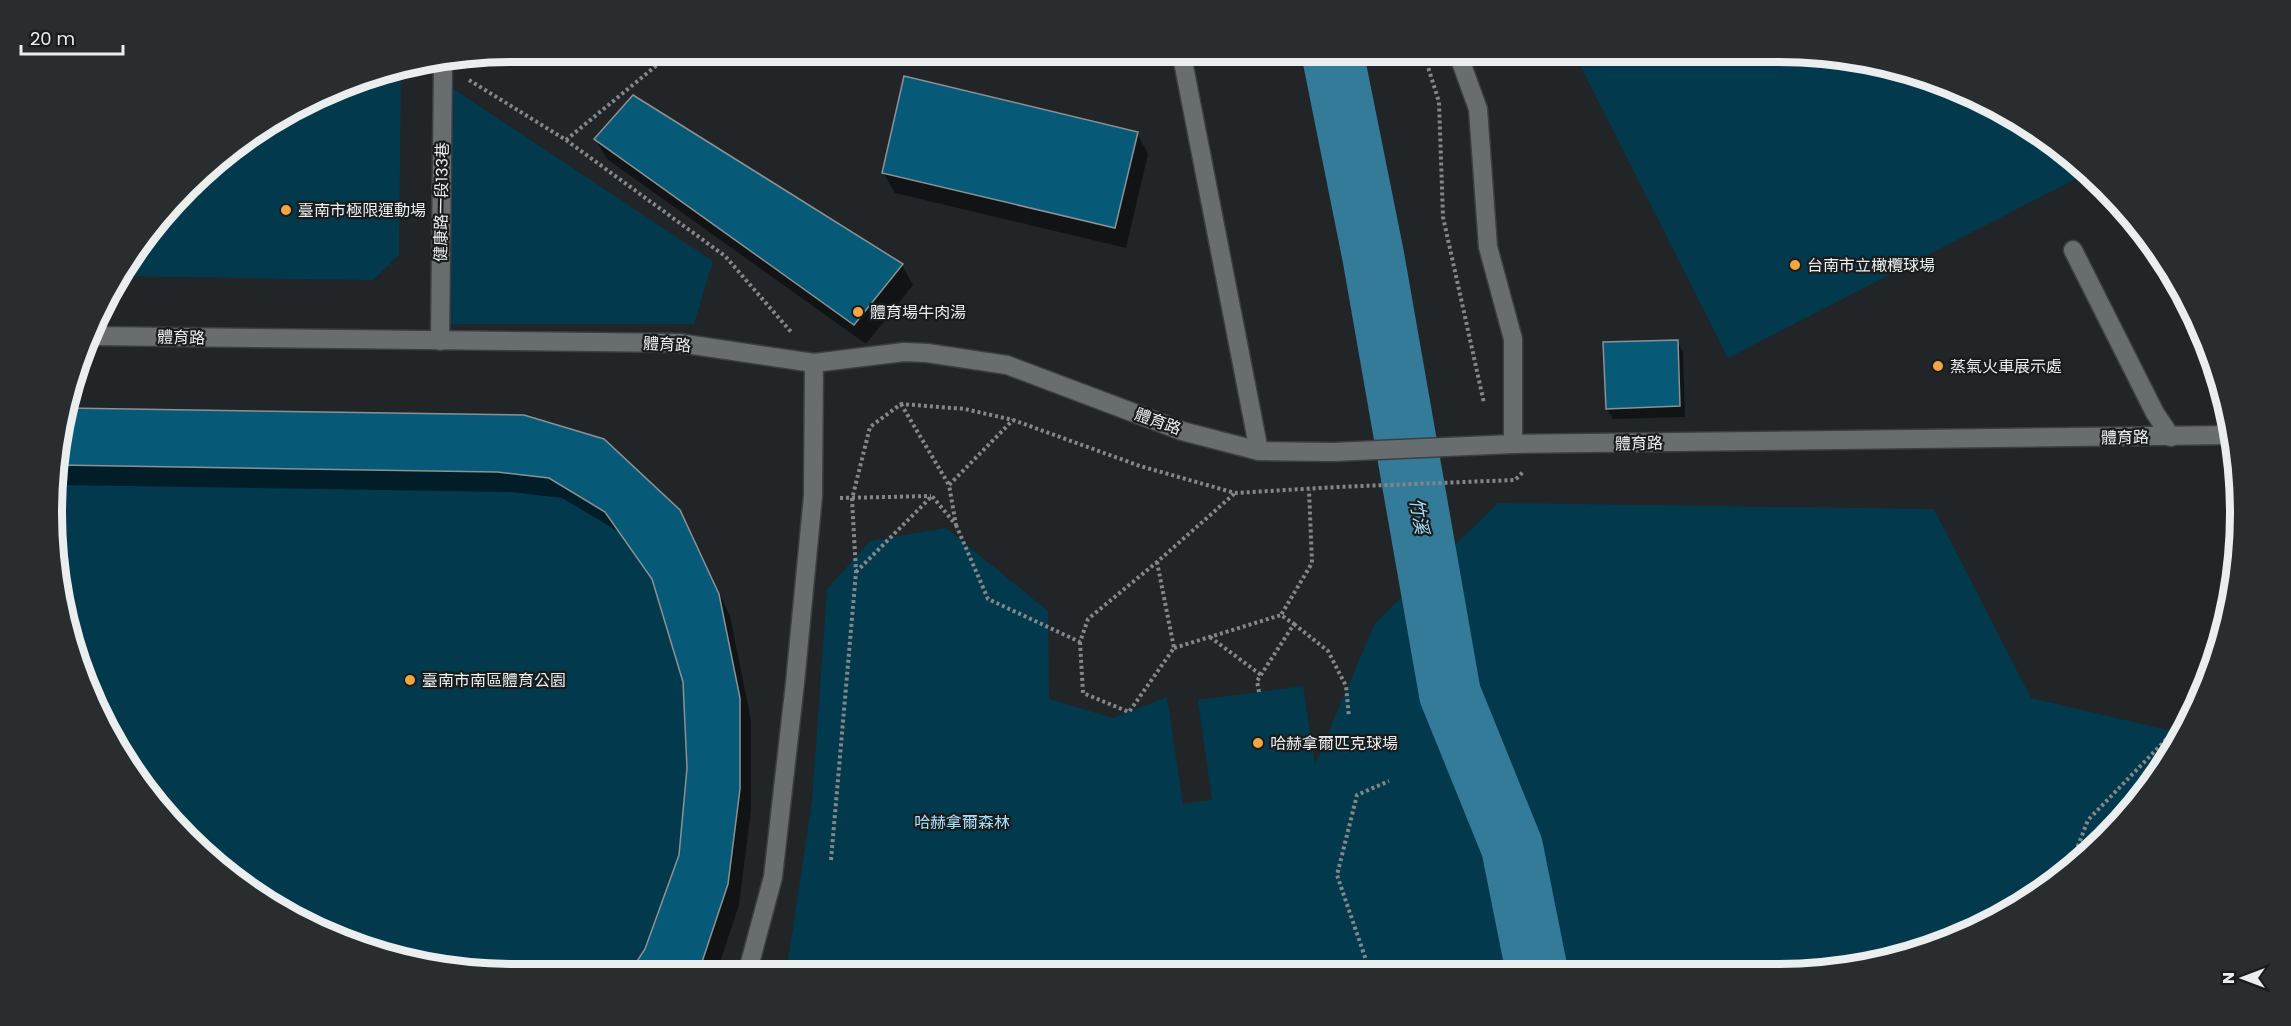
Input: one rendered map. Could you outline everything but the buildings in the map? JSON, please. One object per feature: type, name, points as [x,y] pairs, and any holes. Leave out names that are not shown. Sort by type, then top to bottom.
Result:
[{"type":"street","points":[[1183,62],[1259,450]]},
{"type":"street","points":[[1461,62],[1478,109],[1488,247],[1513,339],[1506,445]]},
{"type":"street","name":"健康路一段133巷","points":[[440,341],[443,67]]},
{"type":"street","points":[[2073,250],[2155,413],[2171,437]]},
{"type":"street","name":"體育路","points":[[98,336],[679,343],[814,363],[904,352],[927,353],[1007,365],[1182,430],[1259,450],[1333,452],[1506,445],[2223,435]]},
{"type":"street","points":[[750,964],[773,877],[794,695],[813,496],[814,363]]},
{"type":"path","points":[[566,140],[661,62]]},
{"type":"path","points":[[1426,62],[1439,102],[1443,217],[1485,407]]},
{"type":"path","points":[[448,66],[566,140],[725,256],[781,319],[814,363]]},
{"type":"path","points":[[901,404],[949,485],[956,525],[988,599],[1080,642]]},
{"type":"path","points":[[831,860],[856,572],[852,499],[870,427],[901,404],[964,409],[1013,420],[1140,466],[1235,493],[1515,480],[1527,468]]},
{"type":"path","points":[[949,485],[1013,420]]},
{"type":"path","points":[[1235,493],[1088,619],[1080,642],[1083,693],[1128,712],[1174,648],[1281,615],[1312,563],[1309,490]]},
{"type":"path","points":[[932,496],[956,525]]},
{"type":"path","points":[[838,498],[932,496]]},
{"type":"path","points":[[856,572],[932,496]]},
{"type":"path","points":[[1157,562],[1174,648]]},
{"type":"path","points":[[1281,615],[1328,651],[1346,686],[1349,717]]},
{"type":"path","points":[[1259,692],[1257,681],[1294,624]]},
{"type":"path","points":[[1210,637],[1261,675]]},
{"type":"path","points":[[2075,852],[2088,820],[2172,734]]},
{"type":"path","points":[[1364,964],[1367,963],[1337,876],[1357,795],[1389,781]]},
{"type":"green space","name":"台南市立橄欖球場","points":[[1579,62],[1808,62],[1866,70],[1923,85],[1978,108],[2029,138],[2079,177],[1728,358]]},
{"type":"green space","name":"臺南市極限運動場","points":[[401,76],[399,255],[373,280],[129,276],[174,215],[215,174],[238,155],[287,122],[313,108],[368,85]]},
{"type":"green space","points":[[452,88],[713,261],[694,324],[449,324]]},
{"type":"green space","name":"臺南市南區體育公園","points":[[74,408],[524,415],[604,439],[680,510],[719,594],[740,698],[740,789],[728,884],[701,964],[483,964],[425,956],[368,941],[313,918],[287,904],[238,871],[194,832],[155,788],[122,739],[108,713],[85,658],[70,601],[62,543],[62,483]]},
{"type":"green space","name":"哈赫拿爾森林","points":[[1498,503],[1934,509],[2031,698],[2173,731],[2153,764],[2117,811],[2076,852],[2029,888],[1978,918],[1923,941],[1837,961],[1808,964],[788,964],[812,801],[827,589],[870,541],[946,528],[1048,611],[1049,699],[1113,718],[1167,697],[1183,804],[1212,800],[1198,700],[1303,686],[1315,764],[1375,623]]},
{"type":"waterway","name":"竹溪","points":[[1334,62],[1373,255],[1450,694],[1512,847],[1535,964]]},
{"type":"place","name":"臺南市極限運動場","points":[[286,210]]},
{"type":"place","name":"台南市立橄欖球場","points":[[1795,265]]},
{"type":"place","name":"體育場牛肉湯","points":[[858,312]]},
{"type":"place","name":"蒸氣火車展示處","points":[[1938,366]]},
{"type":"place","name":"臺南市南區體育公園","points":[[410,680]]},
{"type":"place","name":"哈赫拿爾匹克球場","points":[[1258,743]]}]
